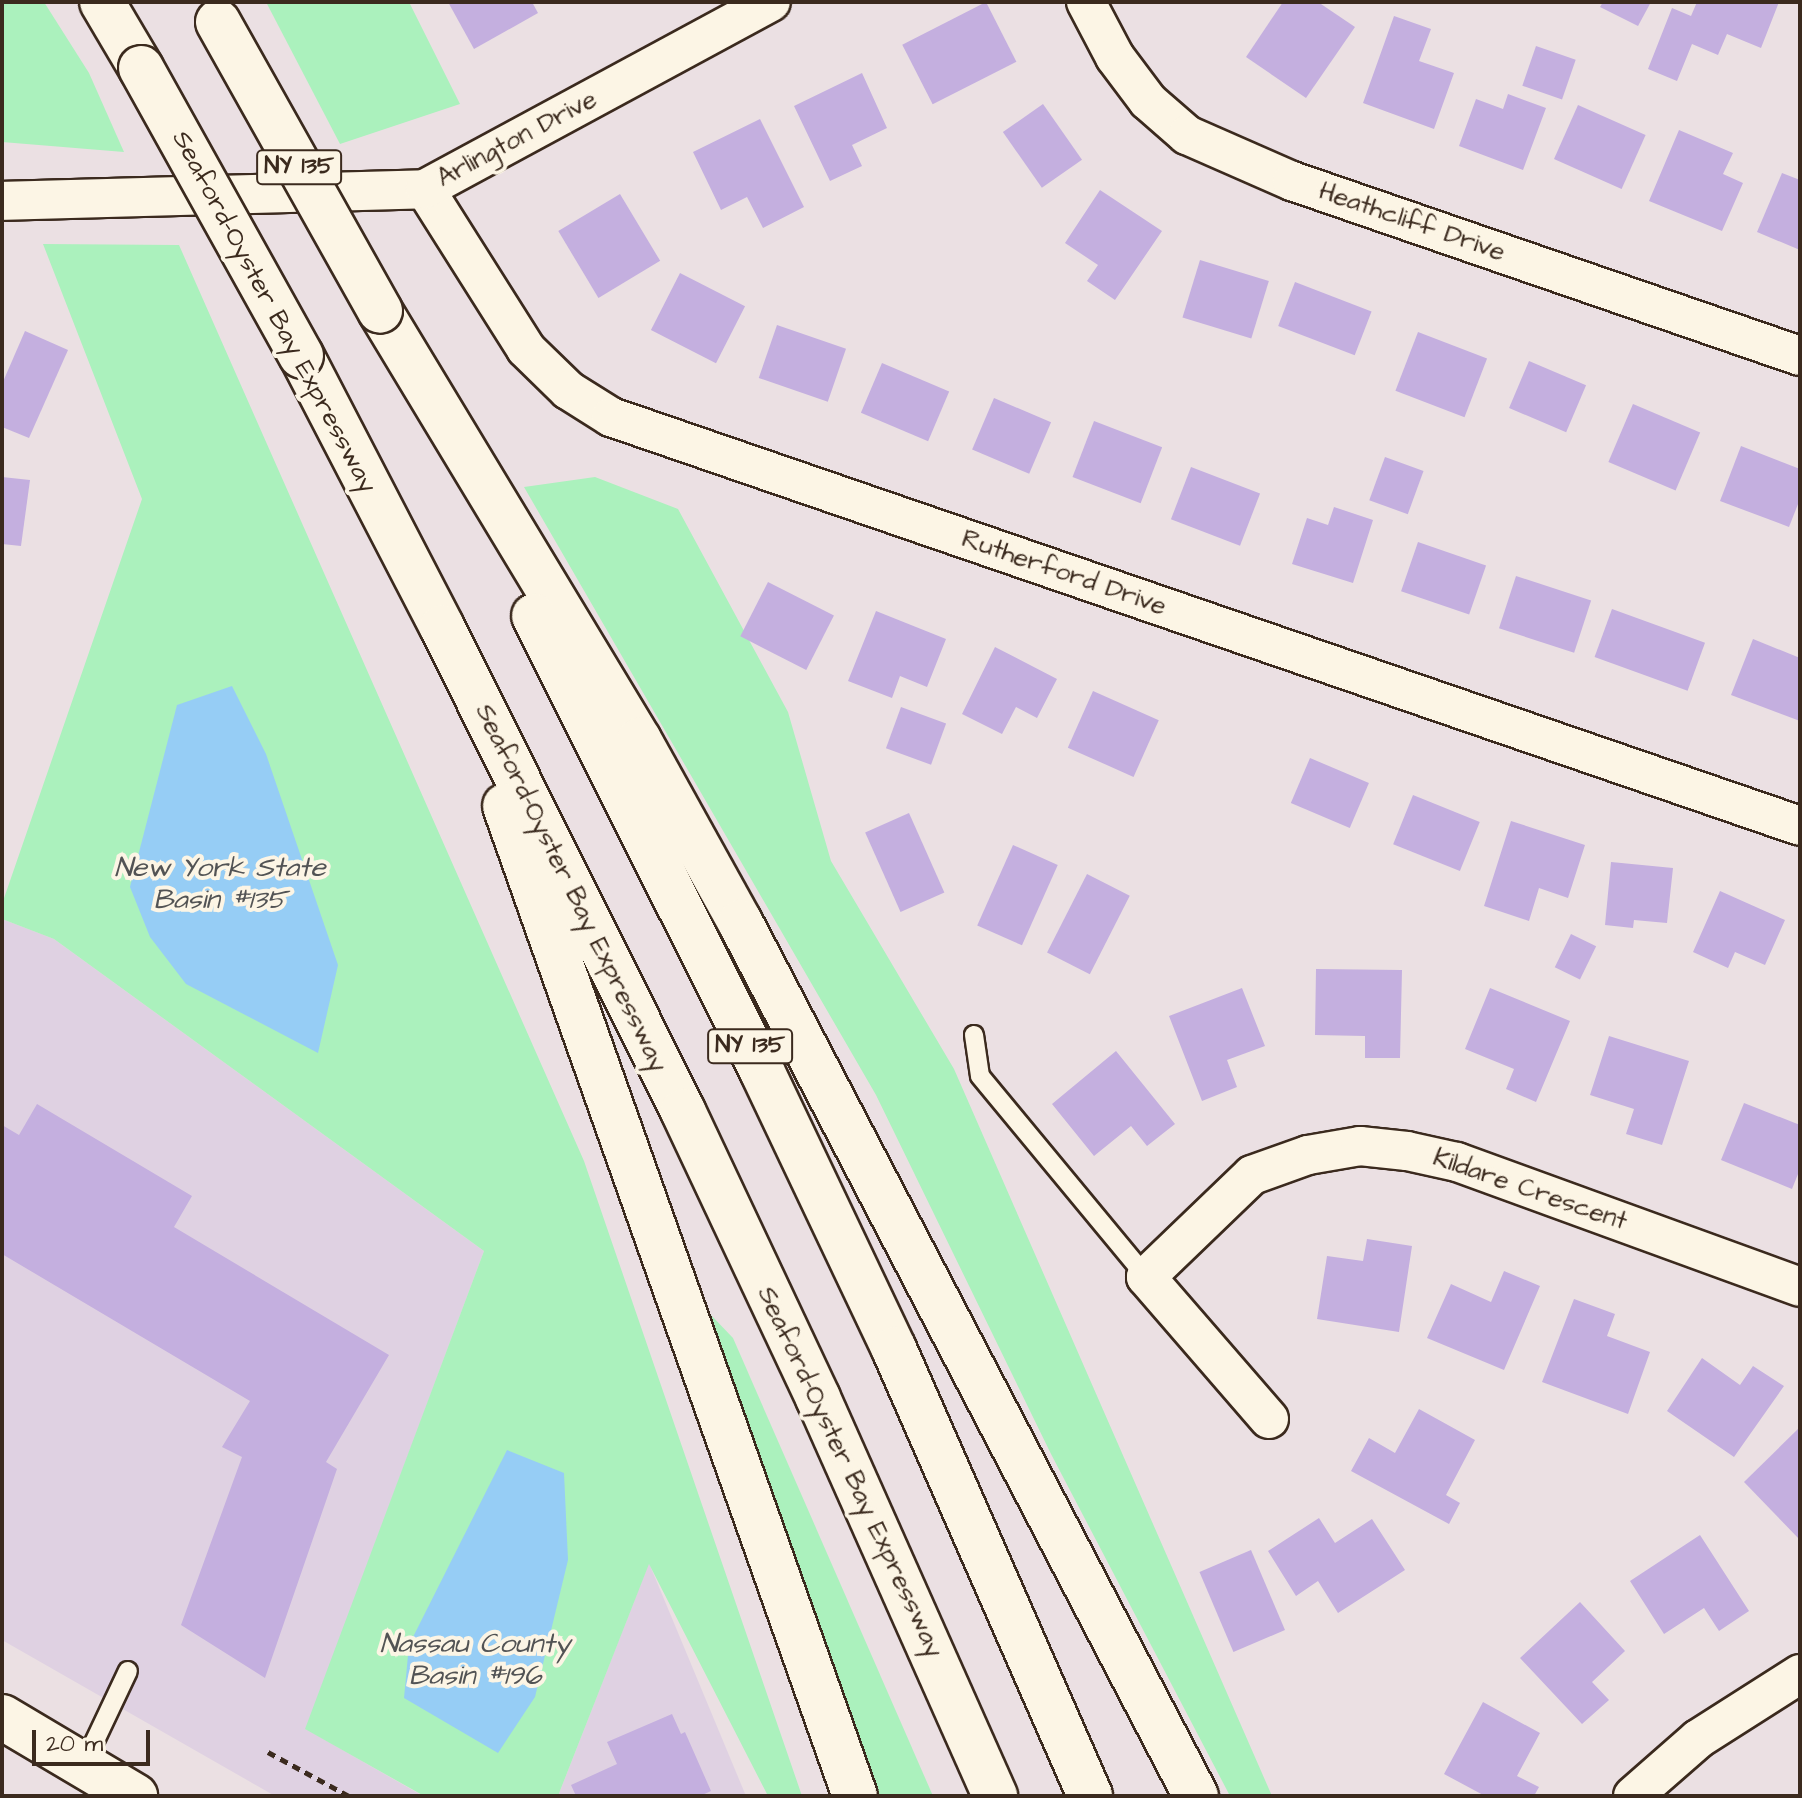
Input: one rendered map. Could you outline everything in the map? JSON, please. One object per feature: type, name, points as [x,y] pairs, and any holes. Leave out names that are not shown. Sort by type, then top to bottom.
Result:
[{"type":"main road","name":"Seaford-Oyster Bay Expressway","points":[[102,2],[301,355],[442,627],[683,1111],[785,1326],[995,1796]]},
{"type":"main road","name":"NY 135","points":[[212,12],[380,311],[762,1071],[894,1349],[1090,1796]]},
{"type":"main road","points":[[380,311],[639,740],[704,857],[1196,1796]]},
{"type":"main road","points":[[442,627],[855,1796]]},
{"type":"main road","points":[[2,1717],[135,1796]]},
{"type":"street","name":"Arlington Drive","points":[[2,201],[425,189],[771,2]]},
{"type":"street","name":"Heathcliff Drive","points":[[1086,2],[1115,57],[1148,101],[1187,135],[1292,181],[1800,356]]},
{"type":"street","name":"Rutherford Drive","points":[[425,189],[526,349],[568,390],[611,417],[1800,826]]},
{"type":"street","name":"Kildare Crescent","points":[[1146,1277],[1252,1175],[1308,1155],[1360,1146],[1407,1151],[1457,1162],[1800,1287]]},
{"type":"street","points":[[1146,1277],[1269,1419]]},
{"type":"street","points":[[1633,1796],[1698,1739],[1800,1674]]},
{"type":"lane","points":[[974,1035],[980,1076],[1146,1277]]},
{"type":"lane","points":[[83,1766],[128,1671]]},
{"type":"path","points":[[268,1752],[349,1796]]},
{"type":"shaded area","points":[[2,919],[54,939],[484,1251],[306,1729],[423,1796],[275,1796],[2,1640]]},
{"type":"shaded area","points":[[649,1563],[746,1796],[558,1796]]},
{"type":"green space","points":[[2,2],[44,2],[89,73],[124,152],[2,142]]},
{"type":"green space","points":[[266,2],[409,2],[460,104],[340,144]]},
{"type":"green space","points":[[43,244],[179,245],[584,1161],[802,1796],[768,1796],[649,1564],[558,1796],[424,1796],[305,1729],[484,1251],[54,939],[2,919],[2,904],[142,499]]},
{"type":"green space","points":[[595,477],[678,509],[788,712],[831,861],[954,1069],[1272,1796],[1230,1796],[1051,1454],[876,1095],[524,487]]},
{"type":"green space","points":[[710,1314],[733,1338],[933,1796],[868,1796],[703,1318]]},
{"type":"water","name":"New York State Basin #135","points":[[232,686],[266,754],[338,965],[318,1053],[186,984],[150,937],[130,887],[177,705]]},
{"type":"water","name":"Nassau County Basin #196","points":[[507,1450],[564,1473],[568,1560],[535,1697],[498,1753],[404,1698],[409,1645]]},
{"type":"building","points":[[448,2],[532,2],[538,13],[474,49]]},
{"type":"building","points":[[986,2],[1016,62],[933,104],[902,45]]},
{"type":"building","points":[[1283,2],[1318,2],[1355,27],[1306,98],[1246,57]]},
{"type":"building","points":[[1603,2],[1651,2],[1638,26],[1600,7]]},
{"type":"building","points":[[1697,2],[1779,2],[1761,48],[1727,34],[1718,55],[1692,44],[1677,81],[1648,69],[1672,8],[1691,16]]},
{"type":"building","points":[[1394,16],[1431,29],[1419,61],[1454,73],[1434,129],[1363,103]]},
{"type":"building","points":[[1536,46],[1576,60],[1562,99],[1522,86]]},
{"type":"building","points":[[862,73],[887,128],[852,145],[862,166],[830,181],[794,106]]},
{"type":"building","points":[[1508,94],[1546,108],[1523,170],[1459,146],[1476,99],[1503,109]]},
{"type":"building","points":[[1043,104],[1082,160],[1042,188],[1003,132]]},
{"type":"building","points":[[1578,105],[1646,135],[1622,189],[1554,159]]},
{"type":"building","points":[[760,119],[804,207],[763,228],[747,197],[721,210],[693,152]]},
{"type":"building","points":[[1679,130],[1733,153],[1723,174],[1743,183],[1722,231],[1649,201]]},
{"type":"building","points":[[1782,173],[1800,180],[1800,250],[1757,232]]},
{"type":"building","points":[[1100,190],[1162,231],[1115,300],[1087,281],[1098,265],[1065,243]]},
{"type":"building","points":[[620,194],[660,261],[598,298],[558,231]]},
{"type":"building","points":[[1200,260],[1269,281],[1251,338],[1182,317]]},
{"type":"building","points":[[680,273],[745,306],[716,363],[651,330]]},
{"type":"building","points":[[1295,282],[1372,311],[1355,355],[1278,326]]},
{"type":"building","points":[[777,325],[846,349],[828,402],[759,378]]},
{"type":"building","points":[[25,331],[68,350],[29,438],[2,427],[2,384]]},
{"type":"building","points":[[1418,332],[1487,359],[1465,417],[1395,391]]},
{"type":"building","points":[[1529,361],[1586,385],[1566,432],[1509,408]]},
{"type":"building","points":[[882,363],[949,392],[928,441],[861,413]]},
{"type":"building","points":[[994,398],[1051,422],[1029,474],[972,450]]},
{"type":"building","points":[[1633,404],[1700,433],[1676,491],[1608,462]]},
{"type":"building","points":[[1094,421],[1162,447],[1141,503],[1072,477]]},
{"type":"building","points":[[1741,446],[1800,469],[1800,499],[1789,527],[1720,501]]},
{"type":"building","points":[[1385,457],[1424,471],[1408,514],[1369,500]]},
{"type":"building","points":[[1191,467],[1260,494],[1240,546],[1171,519]]},
{"type":"building","points":[[2,477],[30,480],[21,546],[2,544]]},
{"type":"building","points":[[1334,507],[1373,520],[1353,583],[1292,564],[1307,518],[1328,525]]},
{"type":"building","points":[[1418,542],[1486,565],[1469,615],[1401,591]]},
{"type":"building","points":[[1516,576],[1591,600],[1574,653],[1499,628]]},
{"type":"building","points":[[768,582],[834,616],[806,670],[740,636]]},
{"type":"building","points":[[1612,609],[1705,643],[1688,691],[1595,657]]},
{"type":"building","points":[[876,611],[946,639],[927,687],[900,676],[892,698],[848,681]]},
{"type":"building","points":[[1753,639],[1800,658],[1800,721],[1731,695]]},
{"type":"building","points":[[995,647],[1057,679],[1037,718],[1016,707],[1002,734],[962,714]]},
{"type":"building","points":[[1093,691],[1159,720],[1134,777],[1068,748]]},
{"type":"building","points":[[901,707],[946,723],[931,765],[886,748]]},
{"type":"building","points":[[1310,758],[1369,783],[1350,828],[1291,803]]},
{"type":"building","points":[[1413,795],[1480,822],[1460,871],[1393,844]]},
{"type":"building","points":[[909,813],[944,892],[901,912],[865,833]]},
{"type":"building","points":[[1511,821],[1585,845],[1568,898],[1539,888],[1529,921],[1484,906]]},
{"type":"building","points":[[1013,845],[1058,865],[1022,945],[977,925]]},
{"type":"building","points":[[1611,862],[1673,868],[1667,923],[1634,920],[1633,928],[1605,925]]},
{"type":"building","points":[[1087,874],[1130,896],[1090,974],[1047,952]]},
{"type":"building","points":[[1720,891],[1785,920],[1765,965],[1735,952],[1728,968],[1693,952]]},
{"type":"building","points":[[1571,934],[1596,946],[1580,980],[1555,967]]},
{"type":"building","points":[[1316,969],[1402,970],[1400,1058],[1365,1058],[1365,1036],[1315,1035]]},
{"type":"building","points":[[1242,988],[1265,1046],[1227,1060],[1237,1087],[1202,1101],[1169,1016]]},
{"type":"building","points":[[1490,988],[1570,1021],[1536,1102],[1506,1089],[1514,1069],[1465,1049]]},
{"type":"building","points":[[1609,1036],[1689,1061],[1662,1145],[1626,1134],[1634,1109],[1590,1095]]},
{"type":"building","points":[[1116,1051],[1175,1124],[1147,1146],[1131,1126],[1094,1156],[1052,1104]]},
{"type":"building","points":[[1744,1103],[1800,1125],[1800,1169],[1792,1189],[1721,1160]]},
{"type":"building","points":[[37,1104],[192,1196],[174,1227],[389,1355],[326,1462],[337,1469],[265,1678],[181,1625],[242,1457],[222,1447],[250,1401],[2,1254],[2,1125],[19,1135]]},
{"type":"building","points":[[1367,1239],[1412,1246],[1399,1332],[1317,1319],[1327,1256],[1363,1261]]},
{"type":"building","points":[[1504,1271],[1540,1286],[1504,1370],[1427,1338],[1451,1284],[1491,1302]]},
{"type":"building","points":[[1574,1299],[1615,1314],[1607,1336],[1650,1352],[1628,1414],[1542,1382]]},
{"type":"building","points":[[1702,1358],[1740,1385],[1753,1366],[1784,1386],[1734,1457],[1667,1411]]},
{"type":"building","points":[[1419,1409],[1475,1440],[1446,1495],[1460,1503],[1449,1524],[1351,1471],[1369,1438],[1395,1453]]},
{"type":"building","points":[[1800,1427],[1800,1540],[1744,1482]]},
{"type":"building","points":[[1319,1518],[1335,1543],[1372,1519],[1405,1570],[1338,1613],[1318,1581],[1296,1596],[1268,1551]]},
{"type":"building","points":[[1700,1535],[1749,1611],[1719,1631],[1704,1608],[1664,1634],[1630,1581]]},
{"type":"building","points":[[1251,1550],[1285,1630],[1233,1652],[1199,1572]]},
{"type":"building","points":[[1580,1602],[1625,1651],[1592,1682],[1609,1700],[1582,1724],[1520,1658]]},
{"type":"building","points":[[1483,1702],[1540,1733],[1517,1776],[1539,1787],[1534,1796],[1485,1796],[1444,1774]]},
{"type":"building","points":[[672,1714],[681,1734],[685,1732],[711,1791],[700,1796],[576,1796],[571,1785],[617,1764],[607,1742]]}]
